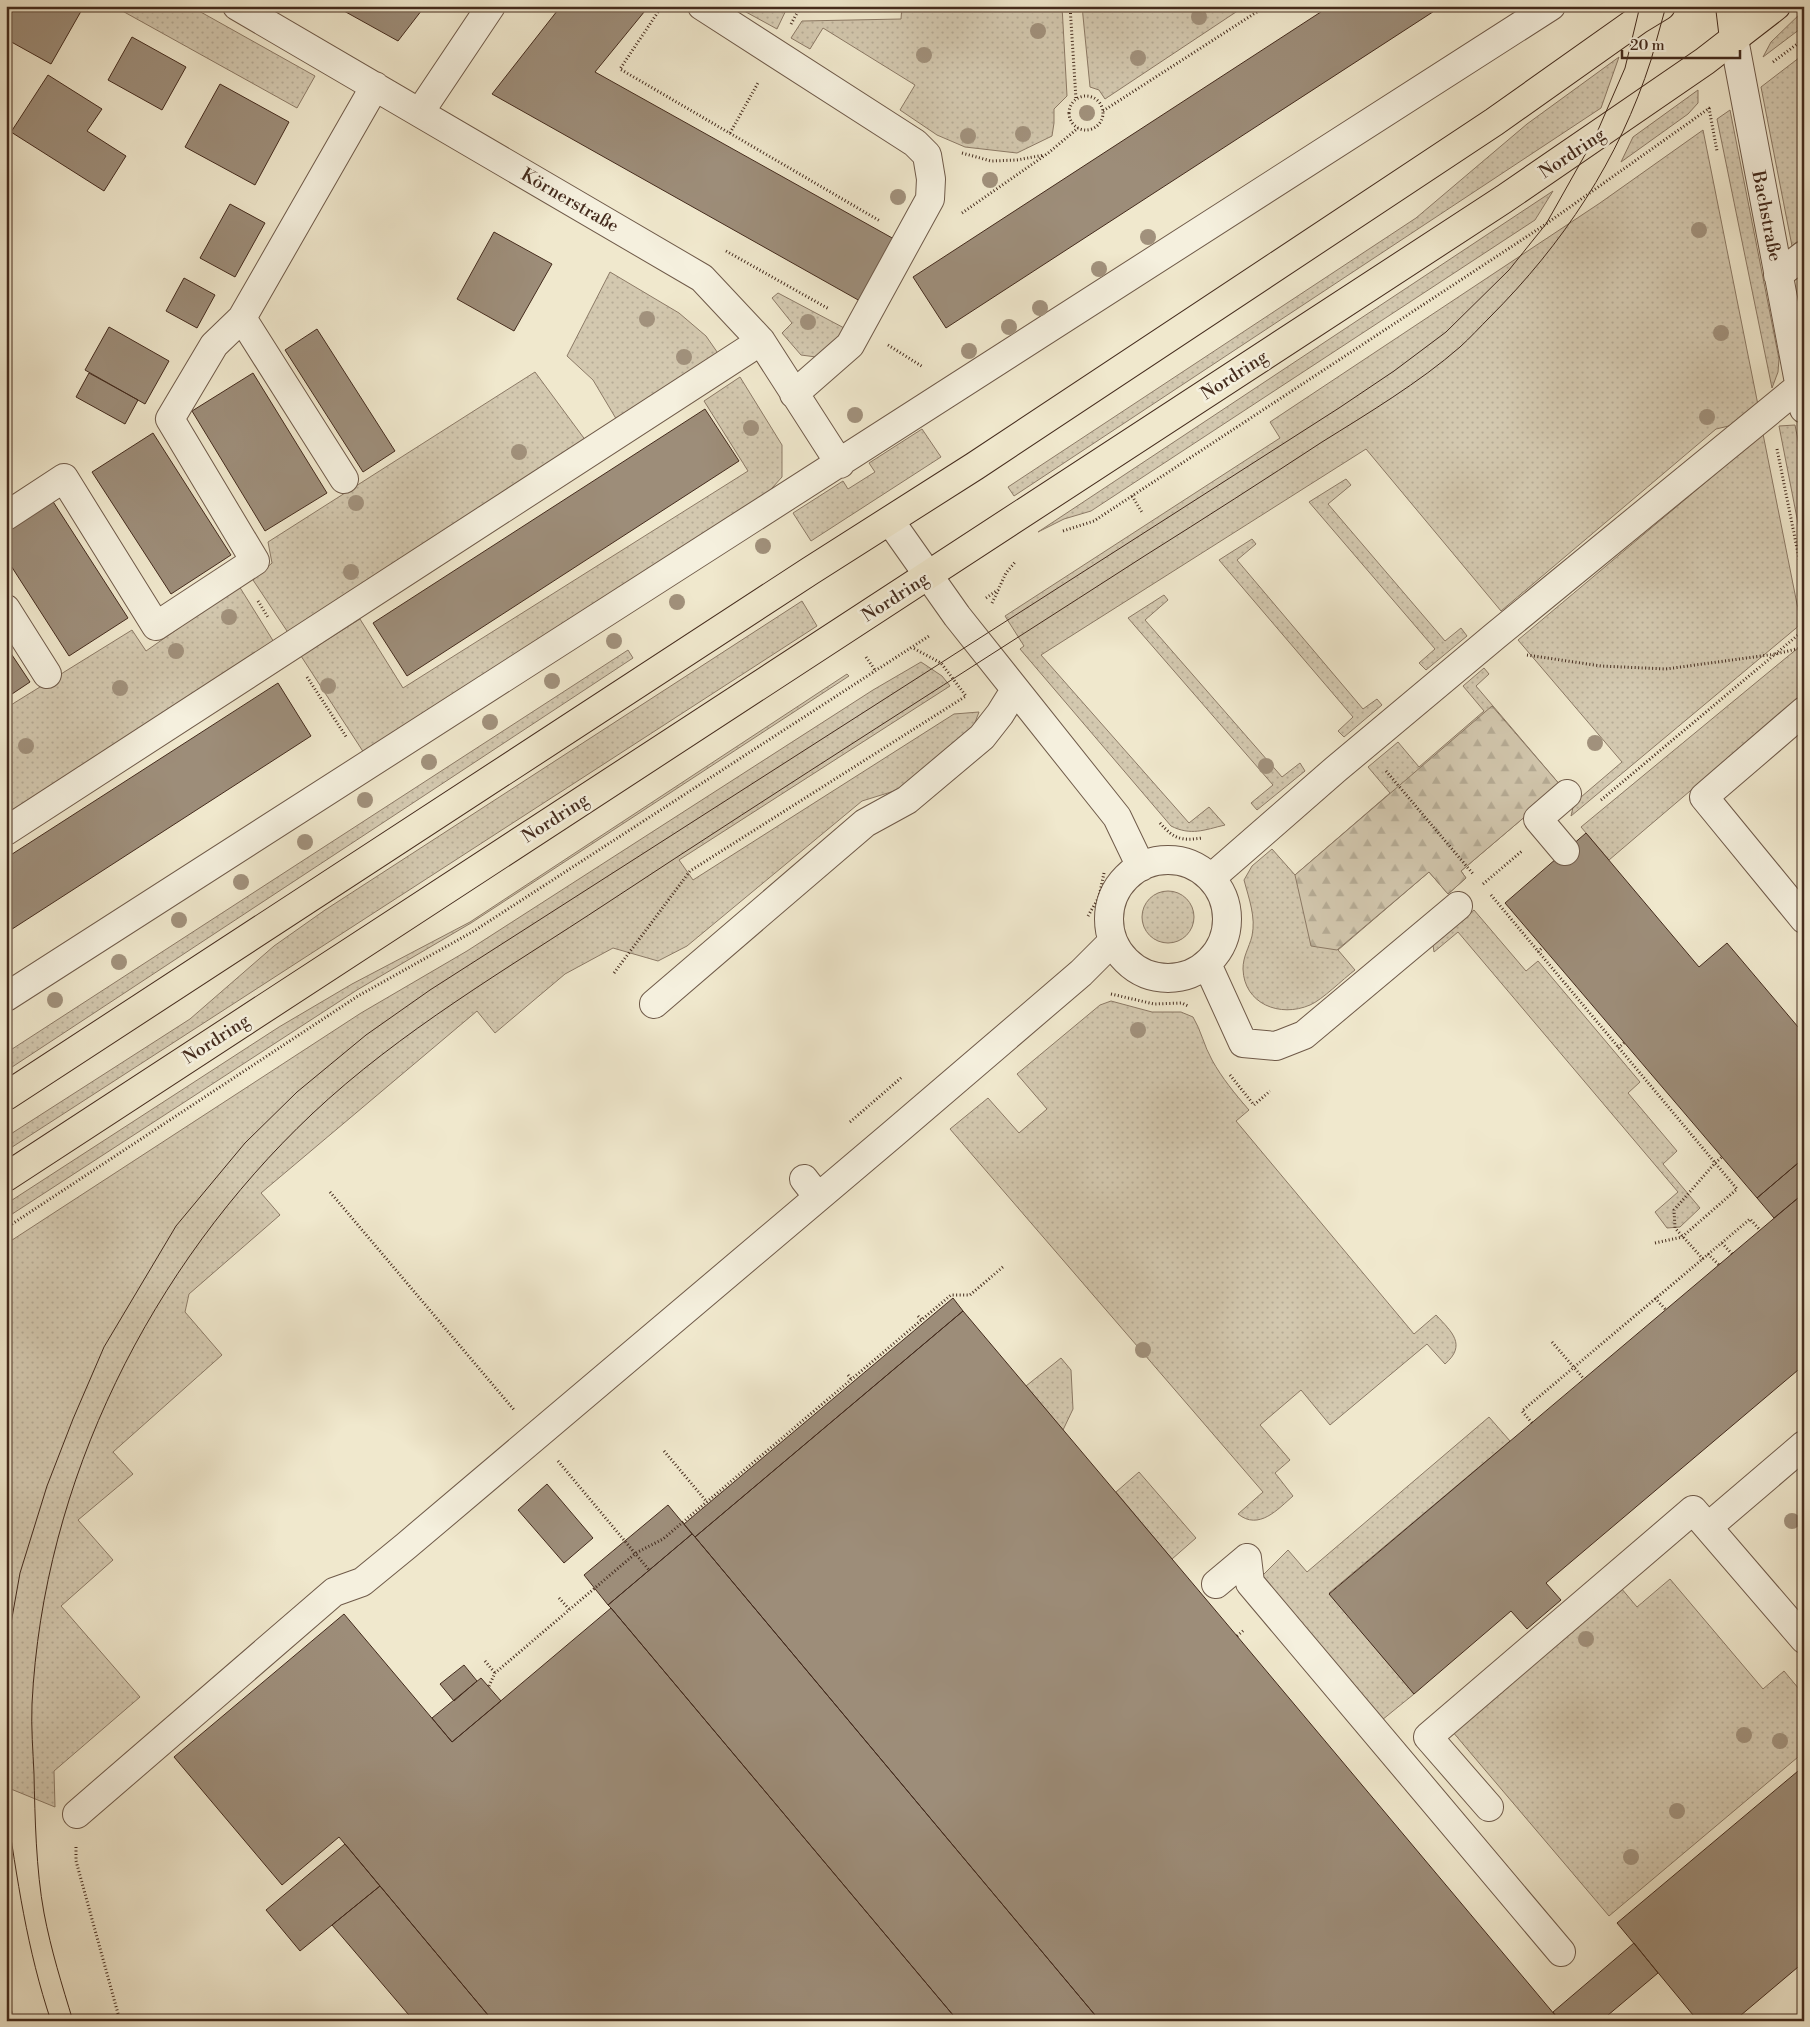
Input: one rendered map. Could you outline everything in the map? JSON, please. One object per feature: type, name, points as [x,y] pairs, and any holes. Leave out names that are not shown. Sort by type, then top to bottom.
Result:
[{"type":"main road","points":[[6,1096],[810,571],[890,521],[1494,122],[1638,20],[1661,6]]},
{"type":"main road","points":[[1730,6],[1734,39]]},
{"type":"main road","name":"Nordring","points":[[6,1177],[1504,199],[1630,114],[1734,39],[1776,6]]},
{"type":"street","name":"Körnerstraße","points":[[237,6],[702,278],[761,341],[840,464]]},
{"type":"street","points":[[420,112],[491,6]]},
{"type":"street","points":[[702,6],[915,143],[928,155],[931,179],[930,200],[850,345],[794,394]]},
{"type":"street","points":[[6,996],[840,464],[1551,6]]},
{"type":"street","name":"Bachstraße","points":[[1734,39],[1802,396]]},
{"type":"street","points":[[6,516],[64,478],[156,626],[254,561],[170,419],[214,345],[242,318],[375,86]]},
{"type":"street","points":[[1778,276],[1804,255]]},
{"type":"street","points":[[242,318],[344,479]]},
{"type":"street","points":[[6,831],[761,341]]},
{"type":"street","points":[[1212,878],[1365,745],[1518,617],[1802,396]]},
{"type":"street","points":[[890,521],[957,616],[1117,817],[1140,866]]},
{"type":"street","points":[[6,609],[47,674]]},
{"type":"street","points":[[654,1004],[866,822],[907,800],[982,737],[1000,714],[1015,690]]},
{"type":"street","points":[[1804,711],[1704,797],[1804,919]]},
{"type":"street","points":[[1565,851],[1538,819],[1567,794]]},
{"type":"street","points":[[1159,860],[1178,860],[1196,866],[1212,878],[1222,895],[1227,914],[1225,933],[1217,952],[1207,964],[1188,974],[1170,978],[1152,976],[1136,968],[1122,957],[1113,941],[1109,924],[1110,907],[1126,877],[1140,866],[1159,860]]},
{"type":"street","points":[[1207,964],[1243,1043],[1276,1046],[1304,1035],[1458,906]]},
{"type":"street","points":[[76,1814],[186,1706],[334,1592],[362,1582],[536,1436],[811,1188],[1081,973],[1113,941]]},
{"type":"street","points":[[1708,1528],[1804,1445]]},
{"type":"street","points":[[1489,1807],[1428,1737],[1693,1510],[1804,1639]]},
{"type":"street","points":[[1216,1584],[1247,1558],[1250,1583],[1561,1952]]},
{"type":"path","points":[[662,6],[620,69],[909,238]]},
{"type":"path","points":[[1070,6],[1076,99]]},
{"type":"path","points":[[1103,111],[1266,6]]},
{"type":"path","points":[[1086,96],[1092,97],[1099,102],[1103,111],[1098,125],[1091,129],[1078,128],[1072,122],[1069,114],[1070,106],[1076,99],[1086,96]]},
{"type":"path","points":[[1057,534],[1094,521],[1546,224],[1709,109]]},
{"type":"path","points":[[958,215],[1047,154],[1078,128]]},
{"type":"path","points":[[928,155],[958,152],[991,161],[1017,160],[1047,154]]},
{"type":"path","points":[[723,249],[860,326],[957,388]]},
{"type":"path","points":[[1132,496],[1143,514]]},
{"type":"path","points":[[6,1228],[358,996],[474,932],[875,670],[913,648],[957,616],[998,590],[1006,572],[1022,554]]},
{"type":"path","points":[[1600,800],[1804,630]]},
{"type":"path","points":[[1518,654],[1601,666],[1666,669],[1776,654],[1804,647]]},
{"type":"path","points":[[913,648],[941,663],[966,696],[985,701],[1000,714]]},
{"type":"path","points":[[614,973],[690,871],[966,696]]},
{"type":"path","points":[[1365,745],[1737,1189],[1682,1237],[1655,1242]]},
{"type":"path","points":[[1482,884],[1546,830]]},
{"type":"path","points":[[1085,921],[1099,897],[1105,872]]},
{"type":"path","points":[[1538,952],[1544,947]]},
{"type":"path","points":[[1104,995],[1110,994],[1154,1004],[1182,1004],[1189,1007]]},
{"type":"path","points":[[1618,1048],[1624,1042]]},
{"type":"path","points":[[1227,1070],[1254,1105],[1270,1091]]},
{"type":"path","points":[[849,1122],[909,1071]]},
{"type":"path","points":[[1703,1259],[1675,1228],[1674,1210],[1722,1157]]},
{"type":"path","points":[[330,1192],[649,1570]]},
{"type":"path","points":[[1532,1423],[1522,1411],[1573,1367],[1750,1219],[1760,1230]]},
{"type":"path","points":[[1722,1243],[1732,1254]]},
{"type":"path","points":[[1708,1254],[1719,1266]]},
{"type":"path","points":[[489,1686],[495,1673],[636,1553],[663,1539],[775,1440],[951,1295],[970,1295],[1004,1266]]},
{"type":"path","points":[[1656,1298],[1666,1310]]},
{"type":"path","points":[[918,1316],[922,1320]]},
{"type":"path","points":[[1552,1342],[1584,1379]]},
{"type":"path","points":[[848,1375],[851,1379]]},
{"type":"path","points":[[664,1451],[707,1502]]},
{"type":"path","points":[[559,1598],[570,1610]]},
{"type":"path","points":[[485,1661],[495,1673]]},
{"type":"path","points":[[76,1814],[76,1861],[120,2021]]},
{"type":"path","points":[[6,2000],[15,2021]]},
{"type":"green space","points":[[118,6],[190,6],[315,76],[297,108],[117,8]]},
{"type":"green space","points":[[735,6],[788,6],[777,29]]},
{"type":"green space","points":[[902,6],[1062,6],[1067,96],[1054,109],[1052,136],[1017,153],[965,147],[937,135],[900,110],[915,85],[823,28],[810,49],[791,38],[802,21],[901,19]]},
{"type":"green space","points":[[1082,6],[1245,6],[1105,99],[1099,90],[1090,87]]},
{"type":"green space","points":[[1804,10],[1804,26],[1763,57],[1771,42]]},
{"type":"green space","points":[[1804,54],[1804,236],[1792,246],[1761,87]]},
{"type":"green space","points":[[1619,57],[1601,108],[1014,496],[1008,487],[1416,218],[1527,124]]},
{"type":"green space","points":[[1698,90],[1698,103],[1688,114],[1621,162],[1633,137]]},
{"type":"green space","points":[[1730,110],[1779,359],[1778,372],[1772,388],[1717,119]]},
{"type":"green space","points":[[1703,130],[1758,405],[1733,425],[1716,429],[1501,611],[1366,449],[1041,655],[1189,823],[1209,807],[1225,825],[1191,831],[1171,826],[1020,649],[1024,646],[1005,616],[1280,438],[1270,422],[1600,203]]},
{"type":"green space","points":[[1553,191],[1535,220],[1091,511],[1064,519],[1038,532]]},
{"type":"green space","points":[[610,272],[679,313],[706,336],[722,359],[621,427],[593,380],[567,356]]},
{"type":"green space","points":[[778,293],[846,329],[835,350],[816,357],[801,355],[782,333],[792,323],[772,298]]},
{"type":"green space","points":[[535,372],[589,445],[291,637],[253,580],[272,563],[268,542]]},
{"type":"green space","points":[[740,377],[782,445],[782,477],[763,498],[364,753],[301,656],[360,619],[403,688],[748,471],[704,401]]},
{"type":"green space","points":[[1795,425],[1804,470],[1804,554],[1779,426]]},
{"type":"green space","points":[[922,429],[941,457],[811,541],[793,513],[843,481],[848,489],[875,472],[869,463]]},
{"type":"green space","points":[[1763,434],[1801,624],[1571,816],[1574,803],[1622,762],[1518,640]]},
{"type":"green space","points":[[1346,479],[1351,485],[1328,504],[1445,641],[1461,628],[1467,636],[1426,670],[1419,663],[1435,649],[1309,502]]},
{"type":"green space","points":[[1252,539],[1256,544],[1237,560],[1363,709],[1377,699],[1382,705],[1344,737],[1338,731],[1353,717],[1219,560]]},
{"type":"green space","points":[[239,586],[277,647],[6,815],[6,708],[132,630],[146,651]]},
{"type":"green space","points":[[1164,595],[1168,600],[1145,620],[1282,777],[1300,763],[1305,771],[1257,810],[1251,803],[1273,785],[1128,618]]},
{"type":"green space","points":[[802,601],[817,626],[6,1151],[6,1137],[190,1019],[274,946],[325,910]]},
{"type":"green space","points":[[1804,643],[1804,694],[1609,860],[1581,827]]},
{"type":"green space","points":[[628,650],[633,658],[6,1071],[6,1053]]},
{"type":"green space","points":[[921,662],[942,676],[950,686],[679,860],[693,880],[954,714],[979,712],[973,728],[904,788],[862,801],[687,946],[658,961],[613,948],[565,974],[495,1033],[477,1011],[261,1193],[280,1215],[189,1294],[185,1312],[222,1355],[113,1452],[133,1474],[78,1520],[113,1560],[61,1606],[140,1697],[54,1771],[55,1807],[6,1787],[6,1244],[361,1013],[467,951],[873,690]]},
{"type":"green space","points":[[1484,668],[1489,674],[1476,686],[1561,786],[1461,871],[1466,878],[1448,894],[1429,872],[1338,950],[1355,970],[1320,999],[1299,1009],[1276,1009],[1266,1005],[1250,991],[1245,981],[1243,969],[1253,929],[1251,908],[1244,880],[1252,866],[1272,849],[1295,875],[1390,793],[1368,767],[1398,742],[1419,767],[1484,711],[1463,686]]},
{"type":"green space","points":[[847,674],[849,676],[471,923],[357,990],[6,1218],[6,1204],[279,1027],[352,984],[470,922]]},
{"type":"green space","points":[[1492,706],[1561,786],[1461,871],[1466,878],[1448,894],[1429,872],[1337,950],[1311,946],[1295,875]]},
{"type":"green space","points":[[1163,891],[1173,891],[1183,895],[1190,902],[1194,917],[1190,932],[1183,939],[1173,943],[1163,943],[1153,939],[1146,932],[1142,922],[1142,912],[1146,902],[1153,895]]},
{"type":"green space","points":[[1474,910],[1526,971],[1538,961],[1640,1082],[1628,1093],[1677,1151],[1663,1164],[1700,1208],[1680,1227],[1667,1228],[1655,1212],[1678,1192],[1458,932],[1434,952],[1433,945]]},
{"type":"green space","points":[[1111,1001],[1152,1012],[1181,1012],[1193,1017],[1216,1067],[1249,1110],[1236,1121],[1414,1334],[1436,1315],[1455,1339],[1455,1351],[1445,1364],[1427,1344],[1330,1425],[1301,1390],[1260,1425],[1290,1460],[1275,1473],[1293,1496],[1275,1512],[1261,1519],[1246,1519],[1238,1514],[1263,1492],[950,1129],[988,1098],[1019,1133],[1047,1109],[1017,1074],[1100,1005]]},
{"type":"green space","points":[[1061,1358],[1071,1370],[1073,1409],[1063,1430],[1026,1386]]},
{"type":"green space","points":[[1489,1417],[1510,1441],[1329,1593],[1414,1694],[1382,1720],[1261,1577],[1288,1550],[1307,1572]]},
{"type":"green space","points":[[1139,1472],[1196,1538],[1172,1559],[1116,1492]]},
{"type":"green space","points":[[1670,1579],[1763,1689],[1784,1671],[1804,1695],[1804,1752],[1609,1916],[1452,1731],[1621,1588],[1637,1607]]},
{"type":"building","points":[[14,6],[84,6],[51,64],[6,39],[6,20]]},
{"type":"building","points":[[335,6],[425,6],[398,41]]},
{"type":"building","points":[[561,6],[649,6],[595,72],[894,239],[860,301],[492,94]]},
{"type":"building","points":[[1330,6],[1442,6],[946,328],[913,277]]},
{"type":"building","points":[[132,37],[186,67],[162,110],[108,80]]},
{"type":"building","points":[[48,75],[102,109],[87,131],[126,156],[104,191],[11,132]]},
{"type":"building","points":[[220,84],[289,122],[255,185],[185,147]]},
{"type":"building","points":[[230,204],[265,223],[235,277],[200,258]]},
{"type":"building","points":[[494,232],[552,264],[514,331],[457,299]]},
{"type":"building","points":[[184,278],[215,295],[197,328],[166,311]]},
{"type":"building","points":[[109,327],[169,361],[145,404],[85,370]]},
{"type":"building","points":[[317,329],[395,451],[363,472],[285,350]]},
{"type":"building","points":[[89,373],[138,400],[125,424],[76,397]]},
{"type":"building","points":[[253,373],[327,493],[265,531],[192,411]]},
{"type":"building","points":[[705,409],[739,461],[407,676],[373,623]]},
{"type":"building","points":[[153,433],[231,555],[171,594],[92,472]]},
{"type":"building","points":[[52,500],[128,618],[69,656],[6,558],[6,529]]},
{"type":"building","points":[[6,646],[30,682],[6,698]]},
{"type":"building","points":[[278,683],[311,736],[6,933],[6,858]]},
{"type":"building","points":[[1586,833],[1699,967],[1727,943],[1804,1034],[1804,1158],[1757,1198],[1505,903]]},
{"type":"building","points":[[1804,1158],[1804,1193],[1774,1218],[1757,1198]]},
{"type":"building","points":[[1804,1193],[1804,1365],[1546,1583],[1561,1600],[1527,1629],[1511,1611],[1414,1694],[1329,1594]]},
{"type":"building","points":[[953,1298],[963,1311],[695,1537],[684,1524]]},
{"type":"building","points":[[963,1311],[1560,2021],[1100,2021],[695,1537]]},
{"type":"building","points":[[547,1484],[593,1538],[564,1563],[518,1510]]},
{"type":"building","points":[[668,1505],[692,1534],[608,1605],[584,1575]]},
{"type":"building","points":[[692,1534],[1100,2021],[958,2021],[608,1605]]},
{"type":"building","points":[[611,1608],[958,2021],[493,2021],[339,1837],[282,1885],[174,1757],[344,1614],[452,1742]]},
{"type":"building","points":[[464,1665],[477,1681],[454,1701],[440,1684]]},
{"type":"building","points":[[481,1678],[501,1701],[452,1742],[432,1718]]},
{"type":"building","points":[[1804,1766],[1804,1962],[1734,2021],[1698,2021],[1617,1923]]},
{"type":"building","points":[[345,1844],[380,1886],[300,1951],[266,1910]]},
{"type":"building","points":[[380,1886],[493,2021],[414,2021],[332,1925]]},
{"type":"building","points":[[1634,1943],[1658,1973],[1601,2021],[1560,2021],[1553,2012]]},
{"type":"tram line","points":[[6,1662],[20,1573],[47,1486],[104,1347],[176,1226],[245,1143],[297,1092],[366,1035],[430,990],[1339,408],[1394,371],[1446,332],[1509,270],[1546,224],[1595,137],[1625,68],[1640,6]]},
{"type":"tram line","points":[[73,2021],[47,1927],[41,1896],[35,1826],[32,1704],[41,1621],[58,1539],[83,1459],[116,1382],[156,1309],[202,1239],[254,1174],[312,1114],[381,1055],[418,1028],[741,815],[1393,397],[1428,373],[1460,347],[1517,289],[1565,230],[1586,199],[1623,132],[1638,97],[1651,60],[1666,6]]},
{"type":"tram line","points":[[6,1805],[29,1941],[51,2021]]}]
